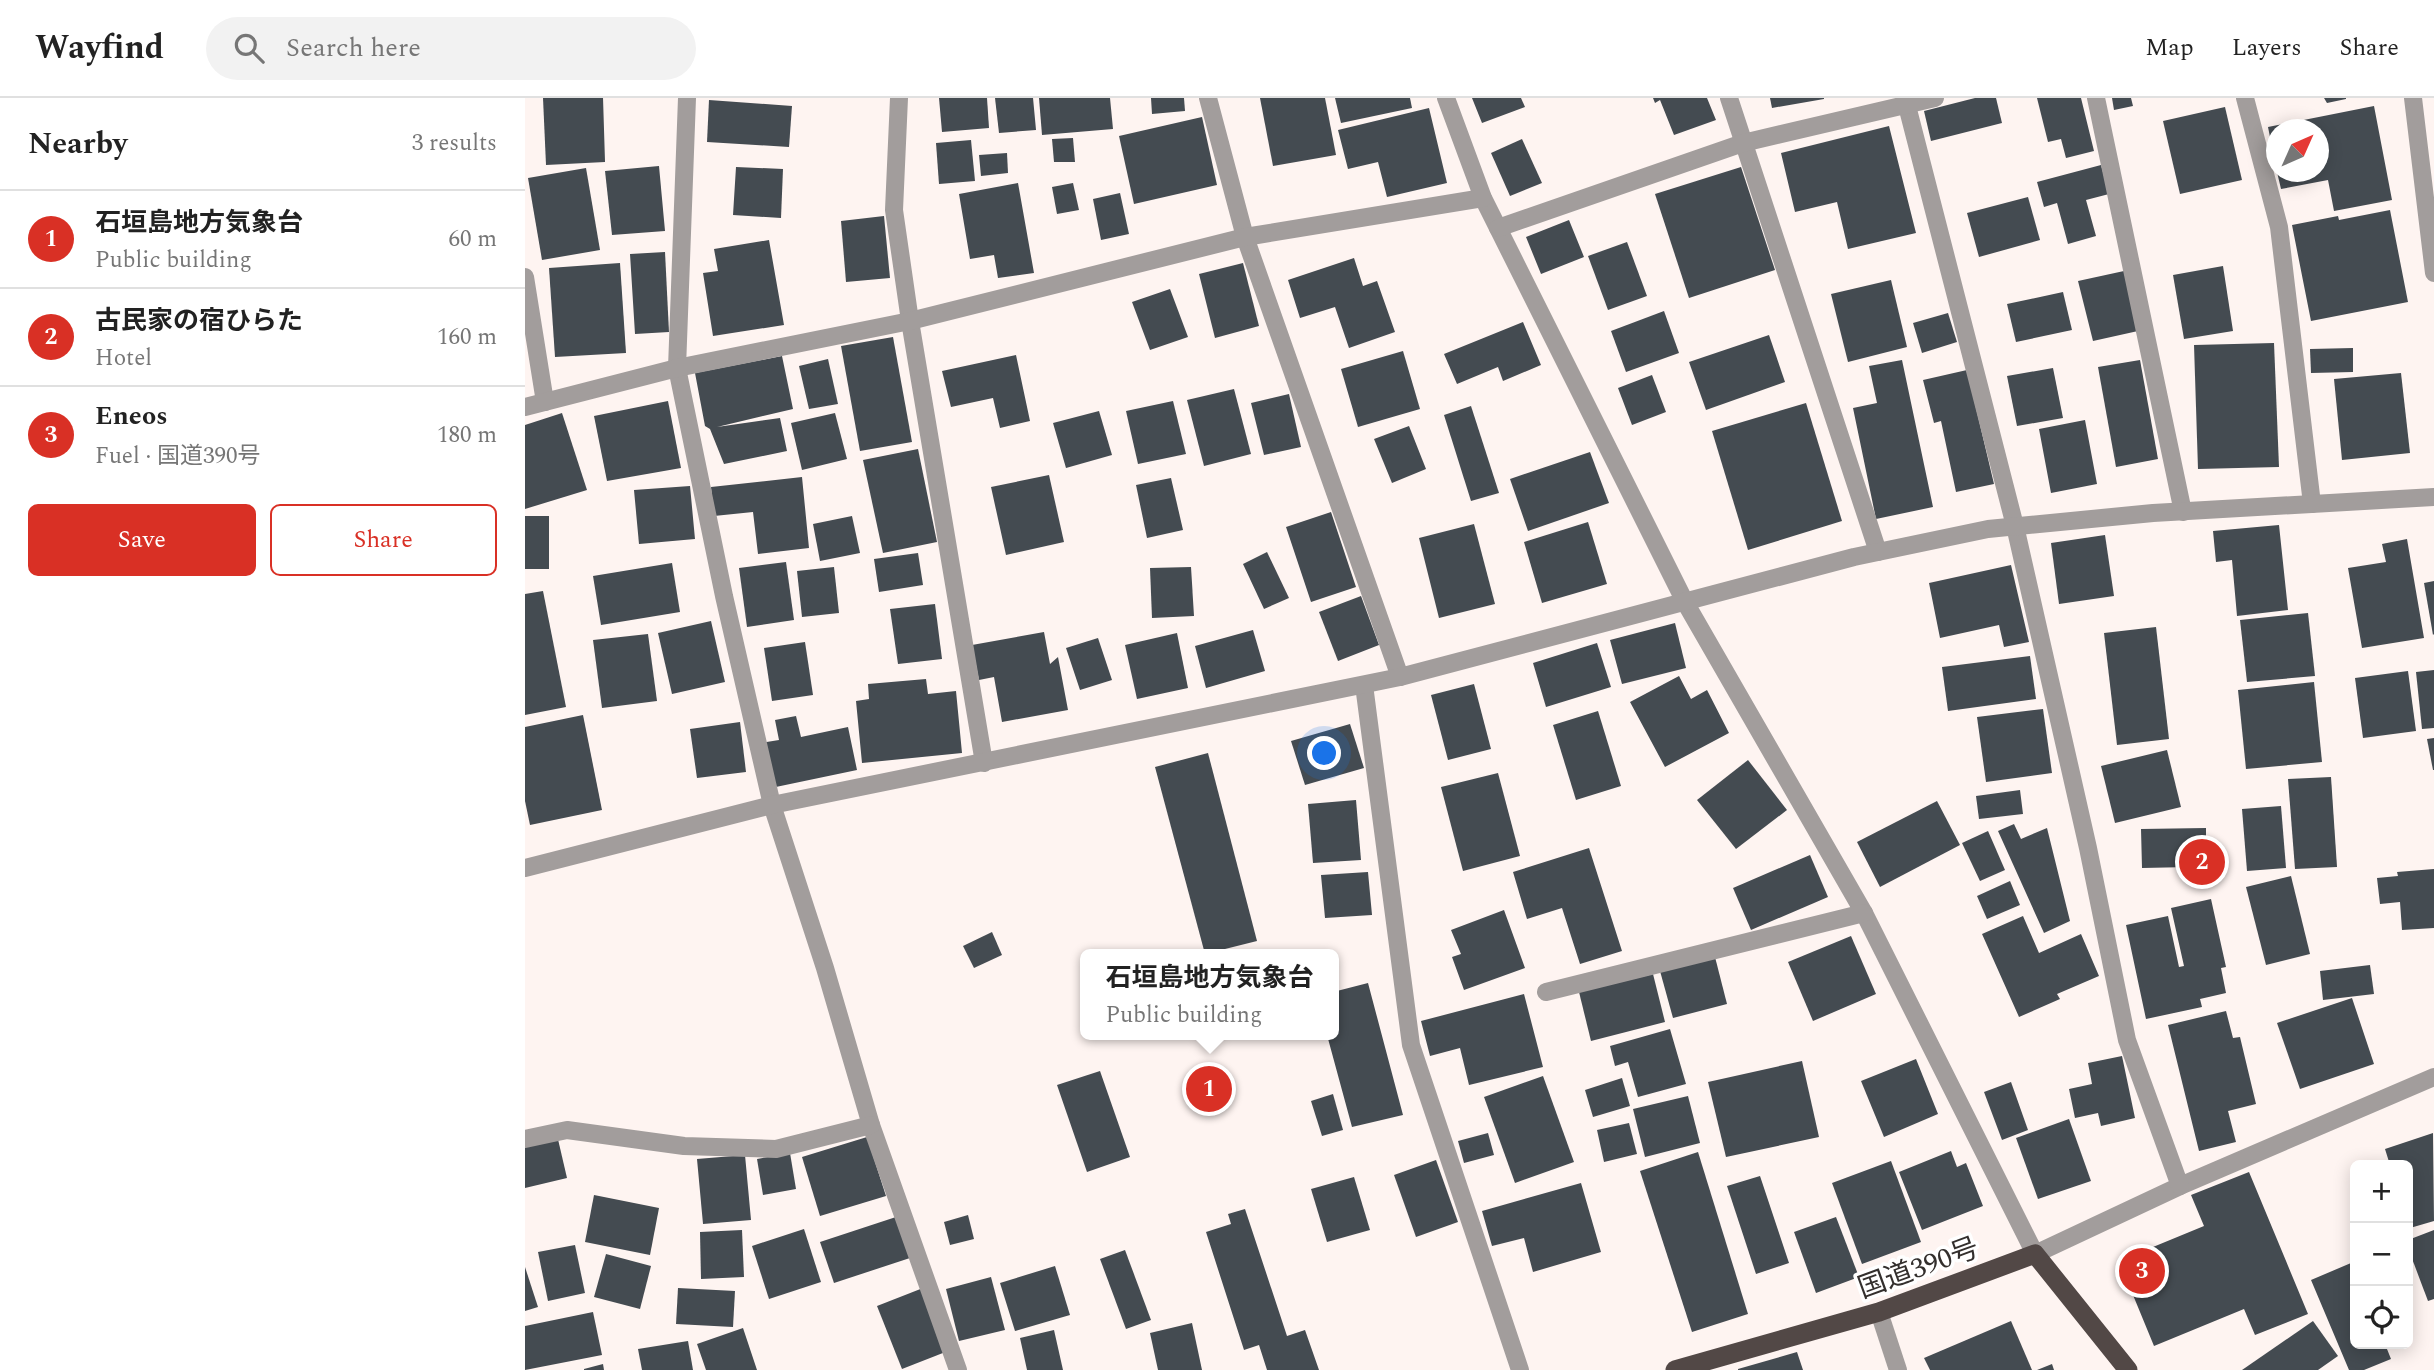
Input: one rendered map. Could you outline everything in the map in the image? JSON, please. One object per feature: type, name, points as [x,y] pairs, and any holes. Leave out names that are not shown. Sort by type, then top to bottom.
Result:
[{"type":"highway","name":"国道390号","points":[[1675,1370],[1879,1312],[2035,1254]]},
{"type":"highway","points":[[2035,1254],[2128,1370]]},
{"type":"street","points":[[687,98],[677,368],[724,596],[772,805],[825,968],[871,1125],[958,1370]]},
{"type":"street","points":[[899,98],[894,210],[984,763]]},
{"type":"street","points":[[1208,98],[1245,237],[1400,677]]},
{"type":"street","points":[[1445,98],[1483,198],[1685,602],[1864,913],[2035,1254],[2180,1186],[2434,1077]]},
{"type":"street","points":[[1729,98],[1878,552]]},
{"type":"street","points":[[1498,228],[1743,143],[1905,102],[1935,98]]},
{"type":"street","points":[[2095,98],[2183,512]]},
{"type":"street","points":[[2245,98],[2279,228],[2312,505]]},
{"type":"street","points":[[2413,98],[2434,273]]},
{"type":"street","points":[[1905,102],[2015,526],[2088,848],[2127,1040],[2180,1186]]},
{"type":"street","points":[[525,407],[677,368],[910,321],[1245,237],[1483,198]]},
{"type":"street","points":[[525,277],[545,402]]},
{"type":"street","points":[[525,868],[772,805],[1400,677],[1878,552],[1988,529],[2183,512],[2434,497]]},
{"type":"street","points":[[1364,685],[1411,1045],[1520,1370]]},
{"type":"street","points":[[1546,992],[1864,913]]},
{"type":"street","points":[[525,1139],[567,1130],[684,1146],[776,1149],[871,1125]]},
{"type":"street","points":[[1879,1312],[1898,1370]]},
{"type":"building","points":[[543,98],[603,98],[605,162],[546,165]]},
{"type":"building","points":[[939,98],[987,98],[989,128],[942,132]]},
{"type":"building","points":[[995,98],[1033,98],[1036,130],[999,133]]},
{"type":"building","points":[[1039,98],[1110,98],[1113,129],[1042,135]]},
{"type":"building","points":[[1151,98],[1184,98],[1185,111],[1152,114]]},
{"type":"building","points":[[1260,98],[1325,98],[1336,155],[1273,166]]},
{"type":"building","points":[[1335,98],[1410,98],[1412,108],[1341,123]]},
{"type":"building","points":[[1472,98],[1521,98],[1525,107],[1482,123]]},
{"type":"building","points":[[1653,98],[1707,98],[1716,120],[1674,135],[1660,100],[1655,103]]},
{"type":"building","points":[[1770,98],[1824,98],[1824,99],[1772,108]]},
{"type":"building","points":[[1975,98],[1996,98],[2002,123],[1931,141],[1924,111]]},
{"type":"building","points":[[2037,98],[2081,98],[2094,151],[2066,158],[2061,139],[2048,142]]},
{"type":"building","points":[[2112,98],[2131,98],[2133,106],[2114,110]]},
{"type":"building","points":[[2324,98],[2346,98],[2346,99],[2327,103]]},
{"type":"building","points":[[709,100],[792,106],[789,147],[707,142]]},
{"type":"building","points":[[2374,106],[2392,200],[2334,211],[2328,182],[2329,119],[2308,119]]},
{"type":"building","points":[[2225,107],[2242,180],[2180,194],[2163,121]]},
{"type":"building","points":[[1429,108],[1447,183],[1387,197],[1378,162],[1348,169],[1338,130]]},
{"type":"building","points":[[1202,117],[1217,185],[1134,204],[1119,136]]},
{"type":"building","points":[[1889,126],[1916,233],[1848,249],[1837,202],[1795,212],[1781,153]]},
{"type":"building","points":[[1073,138],[1075,162],[1054,162],[1052,139]]},
{"type":"building","points":[[1522,139],[1542,183],[1510,196],[1491,153]]},
{"type":"building","points":[[971,140],[975,181],[939,184],[936,143]]},
{"type":"building","points":[[1007,153],[1008,173],[981,176],[979,155]]},
{"type":"building","points":[[2101,165],[2109,194],[2086,200],[2096,236],[2068,244],[2057,203],[2044,207],[2037,182]]},
{"type":"building","points":[[659,166],[665,231],[612,235],[605,171]]},
{"type":"building","points":[[736,167],[783,169],[781,218],[733,215]]},
{"type":"building","points":[[1741,167],[1775,270],[1689,298],[1655,194]]},
{"type":"building","points":[[586,168],[600,250],[542,260],[528,178]]},
{"type":"building","points":[[2279,182],[2318,182],[2281,189]]},
{"type":"building","points":[[1018,183],[1034,273],[998,278],[994,255],[970,259],[959,194]]},
{"type":"building","points":[[1073,183],[1079,210],[1057,214],[1052,187]]},
{"type":"building","points":[[1120,193],[1129,234],[1101,240],[1093,199]]},
{"type":"building","points":[[2028,197],[2040,240],[1979,257],[1967,213]]},
{"type":"building","points":[[2390,210],[2408,302],[2311,321],[2292,225],[2338,216],[2339,220]]},
{"type":"building","points":[[884,216],[890,278],[846,282],[841,221]]},
{"type":"building","points":[[1569,220],[1584,257],[1541,274],[1526,237]]},
{"type":"building","points":[[769,240],[784,325],[713,336],[703,273],[718,271],[714,249]]},
{"type":"building","points":[[1627,242],[1647,296],[1608,310],[1588,256]]},
{"type":"building","points":[[665,252],[669,332],[635,334],[630,254]]},
{"type":"building","points":[[1354,258],[1363,286],[1377,281],[1395,332],[1349,348],[1335,307],[1300,318],[1288,280]]},
{"type":"building","points":[[620,263],[626,353],[555,357],[549,268]]},
{"type":"building","points":[[1243,263],[1259,326],[1215,338],[1199,274]]},
{"type":"building","points":[[2223,266],[2233,331],[2184,339],[2173,275]]},
{"type":"building","points":[[2124,271],[2138,331],[2093,341],[2078,281]]},
{"type":"building","points":[[1891,280],[1907,347],[1848,362],[1831,294]]},
{"type":"building","points":[[1170,289],[1188,337],[1150,350],[1132,302]]},
{"type":"building","points":[[2063,292],[2072,330],[2016,342],[2007,304]]},
{"type":"building","points":[[1664,311],[1679,353],[1626,372],[1611,331]]},
{"type":"building","points":[[1948,313],[1957,342],[1922,353],[1913,323]]},
{"type":"building","points":[[1523,322],[1541,365],[1503,381],[1498,367],[1457,384],[1444,354]]},
{"type":"building","points":[[1769,335],[1785,382],[1706,410],[1689,362]]},
{"type":"building","points":[[893,337],[912,442],[860,451],[841,346]]},
{"type":"building","points":[[2274,343],[2279,467],[2198,469],[2194,345]]},
{"type":"building","points":[[2353,348],[2353,372],[2311,373],[2310,349]]},
{"type":"building","points":[[1403,351],[1420,409],[1358,427],[1341,369]]},
{"type":"building","points":[[1016,355],[1030,421],[1000,428],[993,398],[951,407],[942,371]]},
{"type":"building","points":[[782,356],[793,409],[717,427],[780,418],[787,451],[724,464],[710,429],[705,426],[695,373]]},
{"type":"building","points":[[828,359],[838,404],[809,409],[799,366]]},
{"type":"building","points":[[1902,360],[1933,507],[1876,519],[1853,408],[1877,403],[1869,366]]},
{"type":"building","points":[[2140,360],[2158,459],[2116,467],[2098,367]]},
{"type":"building","points":[[2053,368],[2063,418],[2017,426],[2007,376]]},
{"type":"building","points":[[1967,370],[1994,484],[1956,492],[1941,421],[1934,423],[1923,380]]},
{"type":"building","points":[[2401,373],[2410,453],[2342,460],[2334,379]]},
{"type":"building","points":[[1652,375],[1666,412],[1632,425],[1618,388]]},
{"type":"building","points":[[1234,389],[1251,454],[1204,466],[1187,400]]},
{"type":"building","points":[[1289,394],[1301,447],[1264,455],[1251,403]]},
{"type":"building","points":[[668,401],[681,468],[607,481],[594,416]]},
{"type":"building","points":[[1173,401],[1186,454],[1138,464],[1126,411]]},
{"type":"building","points":[[1806,403],[1842,521],[1748,550],[1712,431]]},
{"type":"building","points":[[1471,406],[1499,493],[1471,501],[1444,415]]},
{"type":"building","points":[[1099,411],[1112,455],[1066,468],[1053,423]]},
{"type":"building","points":[[562,413],[587,490],[525,509],[525,425]]},
{"type":"building","points":[[835,413],[847,459],[802,470],[791,423]]},
{"type":"building","points":[[2085,420],[2097,484],[2051,493],[2039,429]]},
{"type":"building","points":[[1409,426],[1426,469],[1392,483],[1374,439]]},
{"type":"building","points":[[918,449],[937,542],[883,553],[863,460]]},
{"type":"building","points":[[1590,452],[1609,503],[1528,531],[1510,479]]},
{"type":"building","points":[[1049,475],[1064,542],[1006,555],[991,487]]},
{"type":"building","points":[[802,477],[809,548],[758,554],[753,512],[714,516],[711,487]]},
{"type":"building","points":[[1171,478],[1183,530],[1147,538],[1136,485]]},
{"type":"building","points":[[690,486],[695,539],[639,544],[634,490]]},
{"type":"building","points":[[1331,512],[1356,587],[1311,602],[1286,527]]},
{"type":"building","points":[[525,516],[549,516],[549,569],[525,569]]},
{"type":"building","points":[[852,516],[860,553],[820,561],[813,524]]},
{"type":"building","points":[[1588,522],[1607,584],[1542,603],[1524,542]]},
{"type":"building","points":[[1474,524],[1495,604],[1439,618],[1419,538]]},
{"type":"building","points":[[2279,525],[2288,610],[2237,616],[2232,560],[2216,562],[2213,531]]},
{"type":"building","points":[[2105,535],[2114,596],[2059,604],[2051,543]]},
{"type":"building","points":[[2407,539],[2424,638],[2362,648],[2348,568],[2386,562],[2382,544]]},
{"type":"building","points":[[1267,552],[1289,598],[1264,609],[1243,564]]},
{"type":"building","points":[[918,553],[923,585],[879,592],[874,559]]},
{"type":"building","points":[[786,562],[794,620],[747,627],[739,568]]},
{"type":"building","points":[[672,563],[680,612],[601,625],[593,576]]},
{"type":"building","points":[[2011,565],[2029,642],[2004,647],[1999,625],[1940,638],[1929,583]]},
{"type":"building","points":[[834,567],[839,613],[802,617],[797,571]]},
{"type":"building","points":[[1191,567],[1194,616],[1152,618],[1150,568]]},
{"type":"building","points":[[2434,581],[2434,634],[2433,635],[2424,583]]},
{"type":"building","points":[[543,591],[566,707],[525,715],[525,594]]},
{"type":"building","points":[[1361,596],[1379,645],[1338,661],[1319,612]]},
{"type":"building","points":[[935,604],[942,659],[898,664],[890,609]]},
{"type":"building","points":[[2308,613],[2315,676],[2247,682],[2240,620]]},
{"type":"building","points":[[711,621],[725,682],[672,694],[658,633]]},
{"type":"building","points":[[1675,623],[1686,668],[1622,684],[1610,640]]},
{"type":"building","points":[[2156,627],[2169,739],[2117,745],[2104,633]]},
{"type":"building","points":[[1253,630],[1265,671],[1206,688],[1195,646]]},
{"type":"building","points":[[1044,632],[1050,664],[1058,657],[1068,710],[1002,722],[994,677],[979,680],[972,645]]},
{"type":"building","points":[[1177,633],[1188,688],[1137,699],[1125,645]]},
{"type":"building","points":[[648,634],[657,701],[602,708],[593,640]]},
{"type":"building","points":[[1098,638],[1112,680],[1080,690],[1066,648]]},
{"type":"building","points":[[805,642],[813,695],[772,701],[764,648]]},
{"type":"building","points":[[1597,643],[1611,687],[1546,707],[1533,663]]},
{"type":"building","points":[[2030,656],[2036,699],[1948,711],[1942,667]]},
{"type":"building","points":[[2434,670],[2434,728],[2422,729],[2416,672]]},
{"type":"building","points":[[2408,671],[2416,731],[2363,738],[2355,678]]},
{"type":"building","points":[[1679,676],[1691,699],[1707,690],[1729,733],[1665,767],[1630,702]]},
{"type":"building","points":[[926,679],[928,694],[956,691],[962,753],[862,763],[856,701],[869,699],[868,684]]},
{"type":"building","points":[[2314,682],[2322,762],[2246,769],[2238,690]]},
{"type":"building","points":[[1474,684],[1491,749],[1448,760],[1431,695]]},
{"type":"building","points":[[2043,709],[2052,773],[1986,782],[1977,717]]},
{"type":"building","points":[[1598,711],[1621,786],[1576,800],[1553,725]]},
{"type":"building","points":[[583,715],[602,810],[530,825],[525,801],[525,727]]},
{"type":"building","points":[[796,716],[801,737],[848,727],[857,770],[771,788],[761,743],[779,740],[775,720]]},
{"type":"building","points":[[740,722],[746,772],[697,778],[690,729]]},
{"type":"building","points":[[1350,724],[1364,768],[1305,785],[1291,741]]},
{"type":"building","points":[[2434,738],[2434,770],[2433,770],[2427,739]]},
{"type":"building","points":[[2167,750],[2181,807],[2115,823],[2101,766]]},
{"type":"building","points":[[1208,753],[1257,941],[1225,949],[1204,949],[1155,767]]},
{"type":"building","points":[[1748,760],[1787,810],[1736,849],[1697,800]]},
{"type":"building","points":[[1498,773],[1520,856],[1463,871],[1441,787]]},
{"type":"building","points":[[2331,777],[2337,867],[2295,869],[2288,779]]},
{"type":"building","points":[[2020,790],[2023,814],[1979,819],[1976,796]]},
{"type":"building","points":[[1356,800],[1361,860],[1313,863],[1308,804]]},
{"type":"building","points":[[1937,801],[1960,845],[1880,887],[1857,842]]},
{"type":"building","points":[[2281,806],[2286,868],[2247,871],[2242,809]]},
{"type":"building","points":[[2014,824],[2021,839],[2047,828],[2070,921],[2044,933],[1998,831]]},
{"type":"building","points":[[2206,828],[2206,844],[2190,844],[2190,867],[2142,868],[2141,829]]},
{"type":"building","points":[[1988,831],[2005,870],[1980,881],[1962,843]]},
{"type":"building","points":[[1589,848],[1622,951],[1580,964],[1562,908],[1527,919],[1513,872]]},
{"type":"building","points":[[1810,855],[1828,897],[1751,930],[1733,888]]},
{"type":"building","points":[[2434,869],[2434,928],[2402,930],[2400,902],[2380,904],[2377,878],[2398,876],[2397,872]]},
{"type":"building","points":[[1368,872],[1372,915],[1325,918],[1321,875]]},
{"type":"building","points":[[2291,876],[2310,954],[2266,965],[2246,887]]},
{"type":"building","points":[[2010,881],[2020,905],[1987,919],[1977,896]]},
{"type":"building","points":[[2211,899],[2226,967],[2221,968],[2226,993],[2200,999],[2202,1007],[2146,1019],[2126,925],[2168,916],[2179,967],[2184,966],[2171,908]]},
{"type":"building","points":[[1504,910],[1525,968],[1464,990],[1452,957],[1461,954],[1451,930]]},
{"type":"building","points":[[2023,916],[2039,953],[2081,934],[2099,976],[2057,994],[2060,999],[2019,1017],[1982,934]]},
{"type":"building","points":[[992,932],[1002,955],[974,968],[963,946]]},
{"type":"building","points":[[1851,936],[1876,994],[1813,1021],[1788,962]]},
{"type":"building","points":[[1715,957],[1727,1004],[1673,1018],[1660,971]]},
{"type":"building","points":[[2370,965],[2374,994],[2323,1000],[2320,971]]},
{"type":"building","points":[[1653,974],[1665,1022],[1591,1041],[1579,992]]},
{"type":"building","points":[[1368,983],[1403,1115],[1352,1127],[1328,1040],[1339,1040],[1339,990]]},
{"type":"building","points":[[1524,994],[1543,1067],[1469,1085],[1460,1048],[1430,1056],[1421,1021]]},
{"type":"building","points":[[2352,998],[2374,1064],[2300,1089],[2277,1023]]},
{"type":"building","points":[[2226,1011],[2233,1038],[2240,1037],[2256,1104],[2228,1111],[2236,1142],[2199,1151],[2168,1025]]},
{"type":"building","points":[[1670,1029],[1686,1084],[1638,1097],[1628,1062],[1615,1066],[1610,1046]]},
{"type":"building","points":[[2122,1056],[2135,1118],[2101,1126],[2098,1113],[2075,1118],[2069,1089],[2092,1084],[2088,1063]]},
{"type":"building","points":[[1916,1059],[1938,1114],[1884,1137],[1861,1081]]},
{"type":"building","points":[[1802,1061],[1819,1137],[1726,1157],[1708,1082]]},
{"type":"building","points":[[1100,1071],[1130,1157],[1087,1172],[1057,1085]]},
{"type":"building","points":[[1543,1076],[1574,1162],[1515,1183],[1484,1097]]},
{"type":"building","points":[[1622,1078],[1630,1106],[1593,1117],[1585,1090]]},
{"type":"building","points":[[2011,1082],[2028,1130],[2002,1140],[1984,1092]]},
{"type":"building","points":[[1333,1094],[1343,1130],[1322,1136],[1311,1101]]},
{"type":"building","points":[[1688,1096],[1700,1143],[1645,1157],[1633,1109]]},
{"type":"building","points":[[2069,1119],[2091,1181],[2038,1199],[2016,1138]]},
{"type":"building","points":[[1629,1123],[1637,1154],[1604,1162],[1597,1130]]},
{"type":"building","points":[[1488,1133],[1494,1155],[1464,1163],[1458,1141]]},
{"type":"building","points":[[2433,1133],[2434,1221],[2413,1227],[2413,1160],[2388,1160],[2385,1149]]},
{"type":"building","points":[[557,1135],[567,1178],[525,1188],[525,1142]]},
{"type":"building","points":[[867,1137],[886,1196],[820,1216],[802,1157]]},
{"type":"building","points":[[1951,1151],[1957,1167],[1966,1163],[1983,1206],[1922,1230],[1899,1172]]},
{"type":"building","points":[[1698,1152],[1748,1314],[1692,1332],[1640,1171]]},
{"type":"building","points":[[790,1153],[796,1189],[763,1195],[757,1159]]},
{"type":"building","points":[[745,1155],[751,1220],[703,1224],[697,1159]]},
{"type":"building","points":[[1436,1160],[1458,1222],[1416,1237],[1394,1175]]},
{"type":"building","points":[[1891,1161],[1921,1242],[1862,1264],[1832,1183]]},
{"type":"building","points":[[2249,1172],[2308,1314],[2255,1335],[2244,1309],[2154,1346],[2119,1261],[2204,1226],[2191,1195]]},
{"type":"building","points":[[1760,1176],[1789,1263],[1756,1274],[1727,1186]]},
{"type":"building","points":[[1354,1177],[1370,1230],[1327,1242],[1311,1189]]},
{"type":"building","points":[[1581,1183],[1601,1252],[1533,1272],[1524,1238],[1492,1246],[1482,1211]]},
{"type":"building","points":[[594,1195],[659,1208],[650,1255],[585,1242]]},
{"type":"building","points":[[1245,1209],[1287,1336],[1305,1330],[1319,1370],[1267,1370],[1259,1345],[1244,1350],[1206,1232],[1231,1224],[1228,1214]]},
{"type":"building","points":[[968,1215],[974,1239],[950,1245],[944,1222]]},
{"type":"building","points":[[899,1216],[913,1257],[834,1283],[820,1242]]},
{"type":"building","points":[[1836,1217],[1859,1277],[1816,1293],[1794,1232]]},
{"type":"building","points":[[804,1229],[821,1282],[769,1299],[752,1246]]},
{"type":"building","points":[[742,1230],[744,1277],[701,1279],[700,1232]]},
{"type":"building","points":[[2434,1230],[2434,1299],[2428,1301],[2413,1261],[2413,1238]]},
{"type":"building","points":[[575,1245],[585,1293],[548,1301],[538,1252]]},
{"type":"building","points":[[1125,1250],[1151,1320],[1126,1329],[1100,1259]]},
{"type":"building","points":[[606,1254],[651,1266],[640,1309],[594,1297]]},
{"type":"building","points":[[2350,1263],[2350,1349],[2387,1349],[2391,1359],[2364,1370],[2349,1370],[2311,1280]]},
{"type":"building","points":[[1055,1266],[1070,1315],[1015,1331],[1000,1283]]},
{"type":"building","points":[[525,1267],[538,1307],[525,1311]]},
{"type":"building","points":[[991,1277],[1005,1330],[959,1341],[946,1289]]},
{"type":"building","points":[[678,1288],[735,1291],[733,1327],[676,1324]]},
{"type":"building","points":[[923,1288],[948,1351],[902,1369],[877,1306]]},
{"type":"building","points":[[593,1312],[602,1355],[525,1370],[525,1326]]},
{"type":"building","points":[[2011,1321],[2032,1370],[1930,1370],[1924,1358]]},
{"type":"building","points":[[2313,1321],[2338,1356],[2318,1370],[2242,1370]]},
{"type":"building","points":[[1192,1323],[1202,1370],[1158,1370],[1150,1333]]},
{"type":"building","points":[[743,1328],[757,1370],[706,1370],[697,1344]]},
{"type":"building","points":[[1054,1330],[1063,1370],[1027,1370],[1020,1338]]},
{"type":"building","points":[[688,1341],[693,1370],[642,1370],[638,1349]]},
{"type":"building","points":[[1797,1352],[1803,1370],[1738,1370],[1738,1369]]},
{"type":"building","points":[[603,1364],[604,1370],[584,1370],[584,1369]]},
{"type":"building","points":[[2052,1364],[2054,1370],[2037,1370]]},
{"type":"place","name":"古民家の宿ひらた","points":[[2202,862]]},
{"type":"place","name":"石垣島地方気象台","points":[[1209,1089]]},
{"type":"place","name":"Eneos","points":[[2142,1271]]}]
